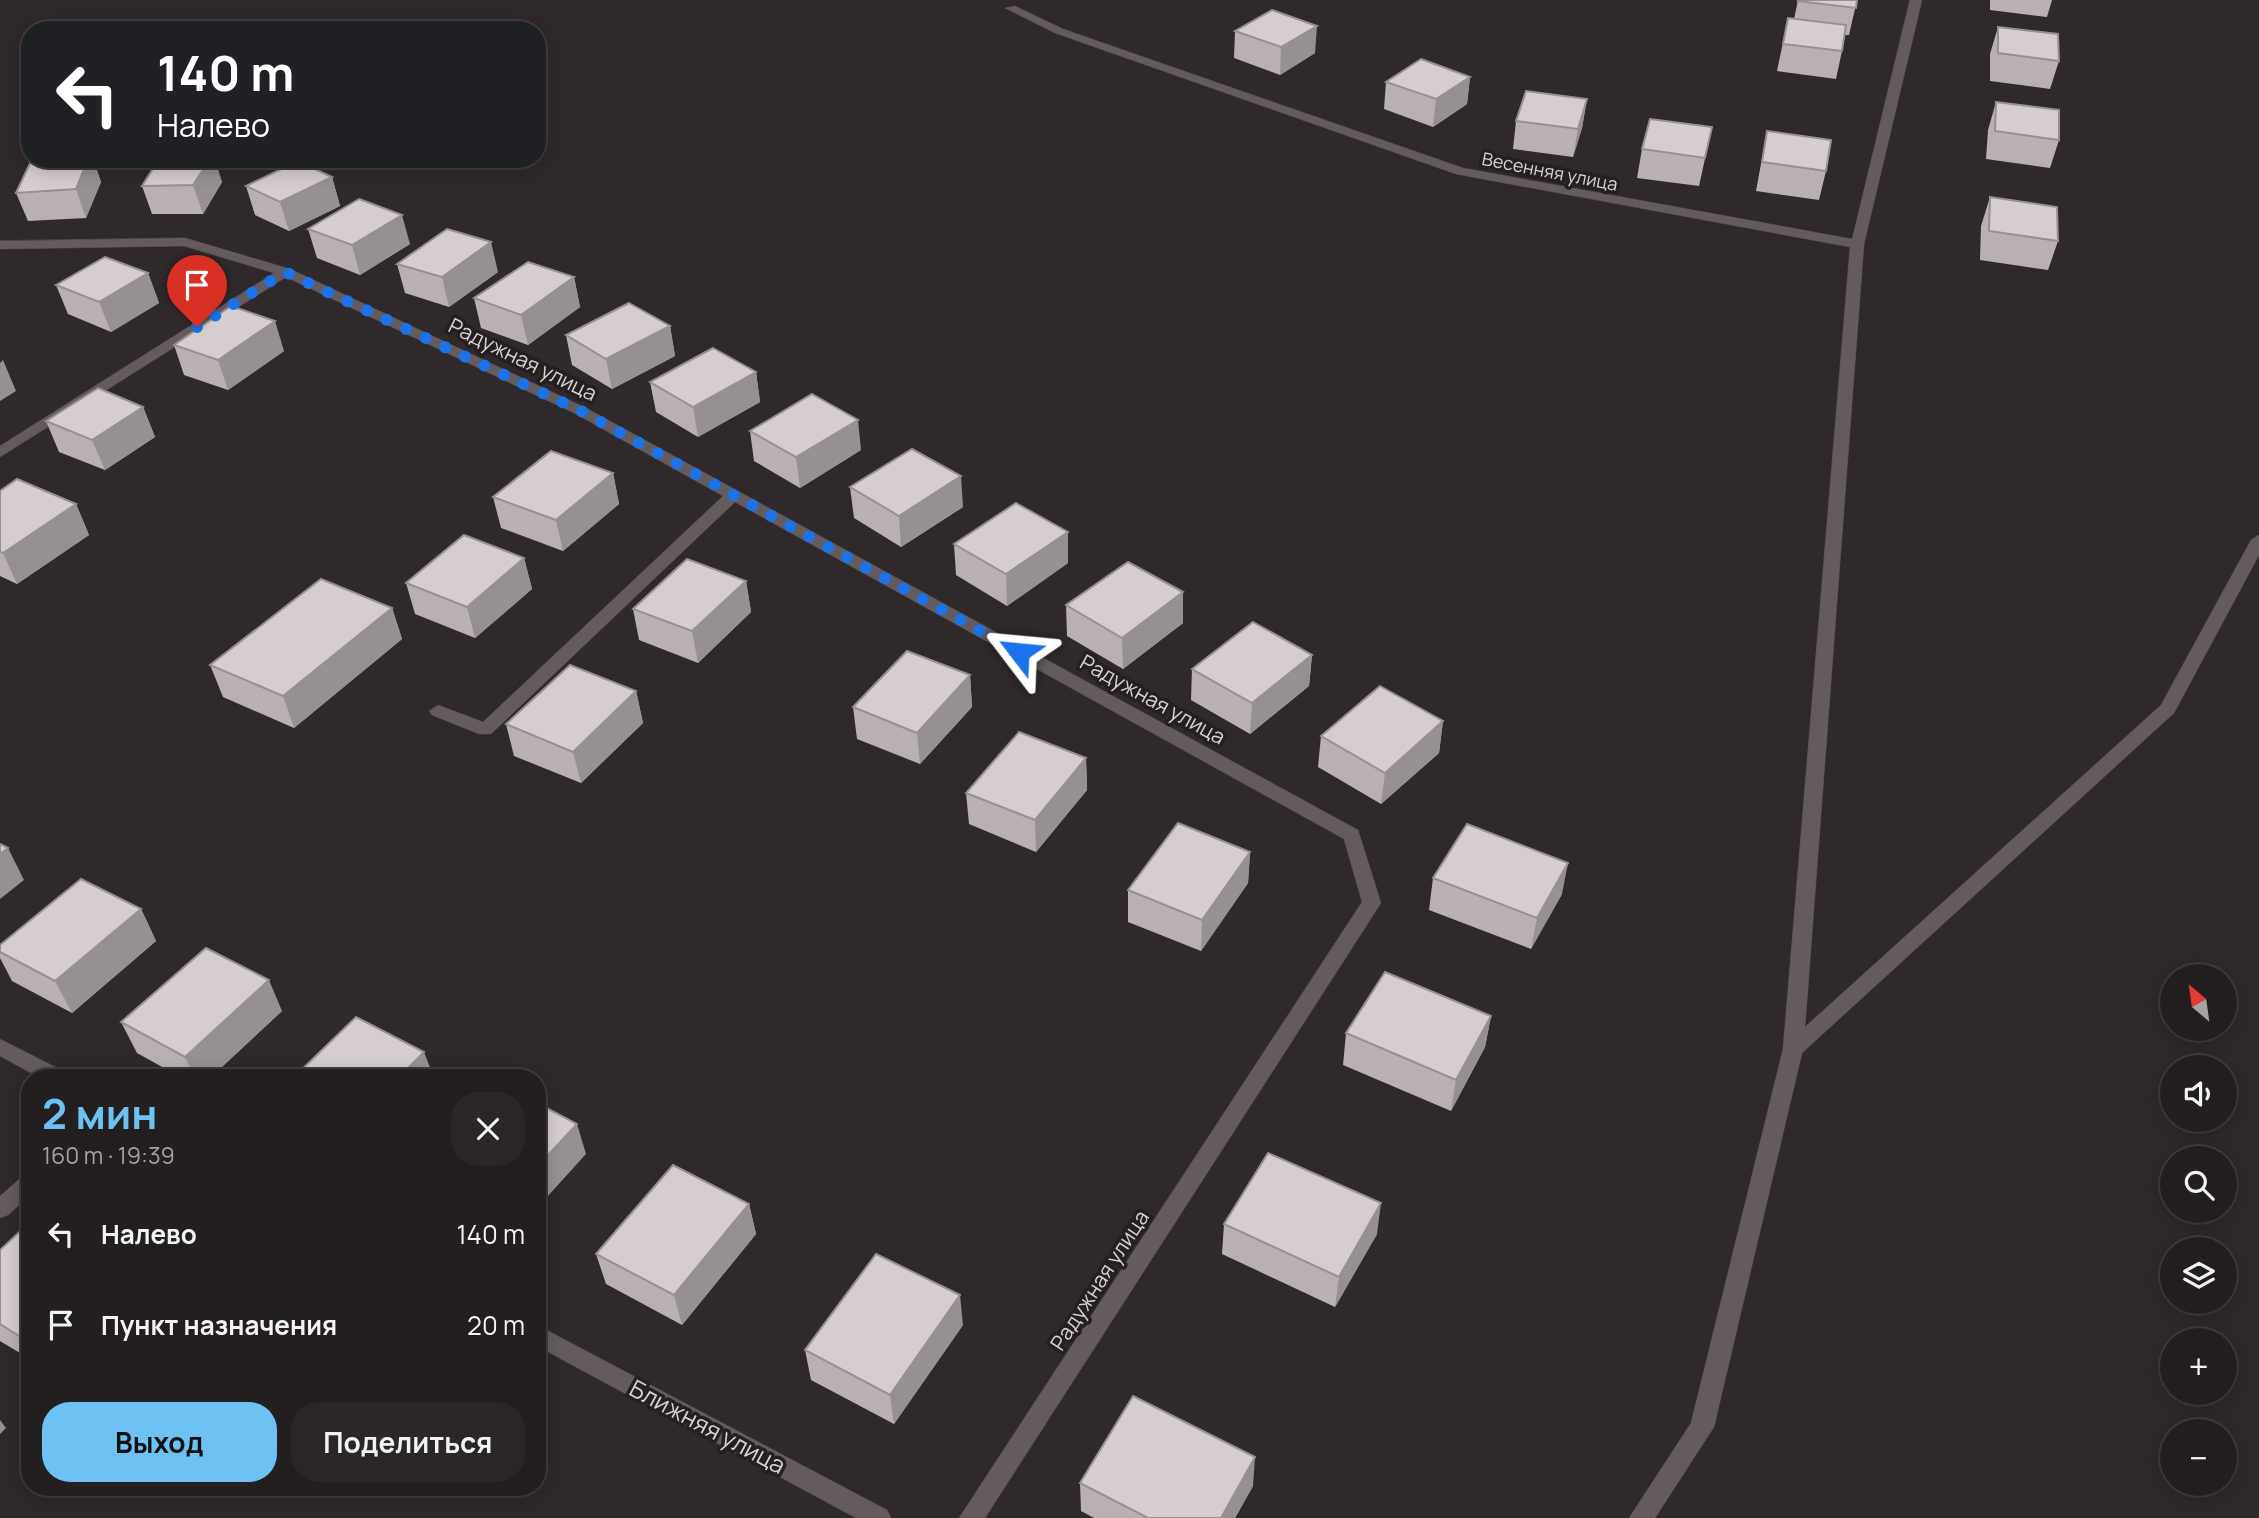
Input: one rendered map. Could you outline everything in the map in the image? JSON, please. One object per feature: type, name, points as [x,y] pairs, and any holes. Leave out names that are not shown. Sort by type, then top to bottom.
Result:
[{"type":"street","points":[[1641,1518],[1702,1427],[1793,1049],[1857,244],[1916,0]]},
{"type":"street","name":"Весенняя улица","points":[[1011,8],[1059,31],[1460,171],[1857,244]]},
{"type":"street","name":"Радужная улица","points":[[0,245],[185,242],[285,272],[581,411],[1352,835],[1372,903],[971,1518]]},
{"type":"street","points":[[0,453],[285,272]]},
{"type":"street","points":[[438,711],[485,730],[733,495]]},
{"type":"street","points":[[1793,1049],[2168,709],[2259,540]]},
{"type":"street","points":[[0,1047],[41,1069]]},
{"type":"street","points":[[0,1209],[21,1190]]},
{"type":"street","name":"Ближняя улица","points":[[546,1340],[879,1518]]},
{"type":"building","points":[[1799,0],[1857,0],[1856,8]]},
{"type":"building","points":[[1272,10],[1317,26],[1281,47],[1235,31]]},
{"type":"building","points":[[1788,18],[1846,25],[1842,51],[1783,44]]},
{"type":"building","points":[[1998,27],[2058,34],[2059,61],[1998,53]]},
{"type":"building","points":[[1421,59],[1470,77],[1436,99],[1386,82]]},
{"type":"building","points":[[1526,91],[1587,99],[1578,129],[1516,121]]},
{"type":"building","points":[[1996,102],[2059,110],[2059,140],[1995,131]]},
{"type":"building","points":[[1650,119],[1712,127],[1705,158],[1642,149]]},
{"type":"building","points":[[1767,131],[1831,140],[1826,171],[1762,162]]},
{"type":"building","points":[[28,168],[84,168],[76,189],[16,193]]},
{"type":"building","points":[[153,168],[204,168],[193,185],[142,186]]},
{"type":"building","points":[[283,168],[313,168],[332,177],[280,202],[246,186]]},
{"type":"building","points":[[1990,197],[2057,207],[2058,241],[1989,231]]},
{"type":"building","points":[[359,199],[402,215],[352,245],[308,229]]},
{"type":"building","points":[[447,229],[491,242],[442,277],[397,264]]},
{"type":"building","points":[[105,257],[148,273],[99,302],[56,285]]},
{"type":"building","points":[[528,262],[574,277],[521,315],[474,298]]},
{"type":"building","points":[[629,303],[670,326],[606,359],[566,335]]},
{"type":"building","points":[[231,306],[275,321],[218,360],[174,345]]},
{"type":"building","points":[[713,348],[756,372],[693,407],[650,382]]},
{"type":"building","points":[[98,388],[143,407],[92,440],[46,421]]},
{"type":"building","points":[[812,394],[858,420],[796,457],[750,431]]},
{"type":"building","points":[[912,449],[961,476],[899,516],[850,487]]},
{"type":"building","points":[[551,451],[613,473],[556,520],[493,497]]},
{"type":"building","points":[[17,479],[76,504],[3,553],[0,552],[0,491]]},
{"type":"building","points":[[1016,503],[1068,532],[1006,574],[954,544]]},
{"type":"building","points":[[464,535],[524,558],[467,607],[406,583]]},
{"type":"building","points":[[687,559],[746,581],[692,631],[633,609]]},
{"type":"building","points":[[1128,562],[1183,592],[1122,638],[1066,605]]},
{"type":"building","points":[[321,579],[392,608],[283,696],[210,665]]},
{"type":"building","points":[[1253,622],[1312,655],[1252,703],[1192,669]]},
{"type":"building","points":[[907,651],[970,675],[917,733],[853,707]]},
{"type":"building","points":[[570,665],[636,691],[573,752],[506,724]]},
{"type":"building","points":[[1380,686],[1443,721],[1385,773],[1321,736]]},
{"type":"building","points":[[1019,732],[1086,758],[1035,820],[966,793]]},
{"type":"building","points":[[1178,823],[1250,852],[1202,920],[1128,890]]},
{"type":"building","points":[[1467,824],[1568,863],[1537,918],[1433,878]]},
{"type":"building","points":[[0,844],[8,848],[0,854]]},
{"type":"building","points":[[81,879],[141,909],[55,981],[0,952],[0,945]]},
{"type":"building","points":[[206,948],[269,980],[185,1057],[121,1022]]},
{"type":"building","points":[[1385,972],[1491,1016],[1456,1080],[1346,1033]]},
{"type":"building","points":[[356,1017],[424,1052],[407,1069],[302,1069]]},
{"type":"building","points":[[546,1108],[577,1124],[546,1157]]},
{"type":"building","points":[[1268,1153],[1381,1203],[1339,1277],[1224,1224]]},
{"type":"building","points":[[673,1165],[749,1204],[674,1295],[596,1254]]},
{"type":"building","points":[[21,1230],[21,1337],[0,1324],[0,1250]]},
{"type":"building","points":[[876,1254],[960,1295],[890,1395],[805,1350]]},
{"type":"building","points":[[1133,1396],[1255,1457],[1221,1518],[1148,1518],[1080,1483]]},
{"type":"route","points":[[197,327],[285,272],[581,411],[1019,652]]}]
